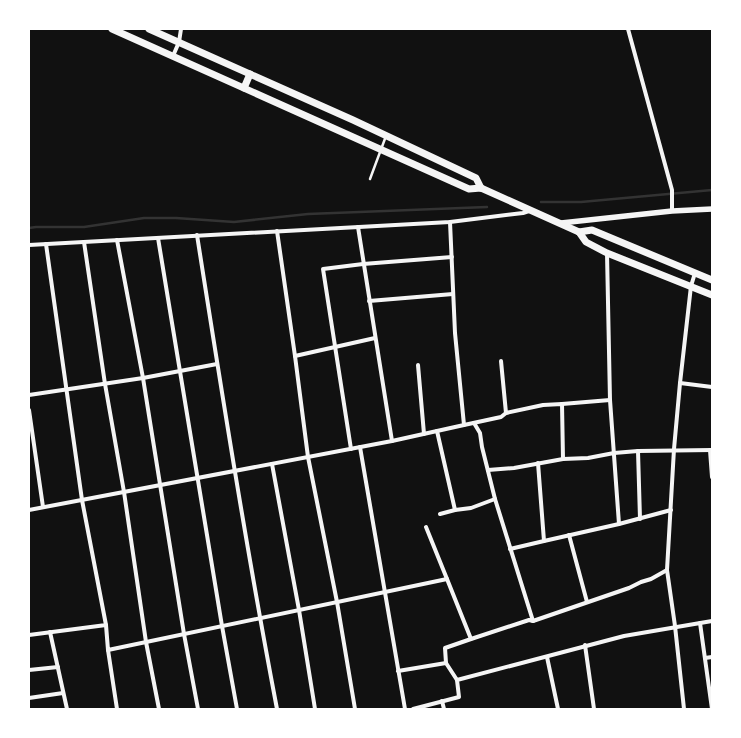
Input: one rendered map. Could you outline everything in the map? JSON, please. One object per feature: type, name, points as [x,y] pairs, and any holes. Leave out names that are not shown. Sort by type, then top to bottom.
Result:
[{"type":"main road","points":[[112,29],[469,189],[481,188],[529,211],[579,232],[592,230],[712,280]]},
{"type":"main road","points":[[149,29],[387,136],[476,178],[481,188]]},
{"type":"main road","points":[[244,88],[250,74]]},
{"type":"main road","points":[[579,232],[586,242],[607,253],[712,295]]},
{"type":"street","points":[[173,56],[179,42],[181,29]]},
{"type":"street","points":[[628,29],[672,190],[672,211]]},
{"type":"street","points":[[559,224],[672,211],[712,209]]},
{"type":"street","points":[[29,244],[450,222],[529,211]]},
{"type":"street","points":[[450,222],[455,334],[464,425]]},
{"type":"street","points":[[358,227],[392,442]]},
{"type":"street","points":[[277,231],[296,356],[308,457],[338,602],[355,709]]},
{"type":"street","points":[[197,235],[217,364],[277,709]]},
{"type":"street","points":[[158,238],[179,371],[237,709]]},
{"type":"street","points":[[117,240],[143,378],[184,634],[198,709]]},
{"type":"street","points":[[84,242],[105,384],[124,492],[146,642],[159,709]]},
{"type":"street","points":[[46,244],[82,500],[106,625],[116,709]]},
{"type":"street","points":[[607,253],[610,400],[619,524]]},
{"type":"street","points":[[351,449],[323,269],[452,257]]},
{"type":"street","points":[[684,709],[668,570],[674,449],[691,286],[695,273]]},
{"type":"street","points":[[369,301],[453,294]]},
{"type":"street","points":[[296,356],[375,338]]},
{"type":"street","points":[[501,361],[506,413]]},
{"type":"street","points":[[29,395],[143,378],[217,364]]},
{"type":"street","points":[[418,365],[424,434]]},
{"type":"street","points":[[680,384],[712,387]]},
{"type":"street","points":[[29,510],[392,442],[501,417],[506,413],[543,405],[610,400]]},
{"type":"street","points":[[562,404],[563,459]]},
{"type":"street","points":[[29,410],[43,507]]},
{"type":"street","points":[[474,423],[480,433],[495,499],[533,621]]},
{"type":"street","points":[[437,431],[455,510]]},
{"type":"street","points":[[360,448],[405,709]]},
{"type":"street","points":[[488,470],[514,468],[563,459],[588,458],[614,453],[674,449],[711,450],[712,477]]},
{"type":"street","points":[[638,451],[640,519]]},
{"type":"street","points":[[272,464],[299,610],[315,709]]},
{"type":"street","points":[[538,464],[544,541]]},
{"type":"street","points":[[440,514],[471,508],[495,499]]},
{"type":"street","points":[[510,549],[640,519],[671,510]]},
{"type":"street","points":[[426,527],[471,639]]},
{"type":"street","points":[[569,535],[587,602]]},
{"type":"street","points":[[413,709],[459,697],[457,680],[446,663],[445,648],[529,620],[533,621],[629,588],[668,570]]},
{"type":"street","points":[[108,650],[447,579]]},
{"type":"street","points":[[457,680],[584,645],[675,626],[712,621]]},
{"type":"street","points":[[700,623],[712,709]]},
{"type":"street","points":[[29,635],[106,625]]},
{"type":"street","points":[[50,632],[67,709]]},
{"type":"street","points":[[584,645],[594,709]]},
{"type":"street","points":[[547,656],[558,709]]},
{"type":"street","points":[[705,658],[712,657]]},
{"type":"street","points":[[398,671],[446,663]]},
{"type":"street","points":[[29,670],[58,667]]},
{"type":"street","points":[[29,698],[64,693]]},
{"type":"street","points":[[442,701],[444,709]]},
{"type":"lane","points":[[370,179],[387,136]]},
{"type":"waterway","points":[[541,202],[581,202],[712,190]]},
{"type":"waterway","points":[[29,228],[84,227],[144,218],[176,218],[234,222],[308,214],[487,207]]}]
